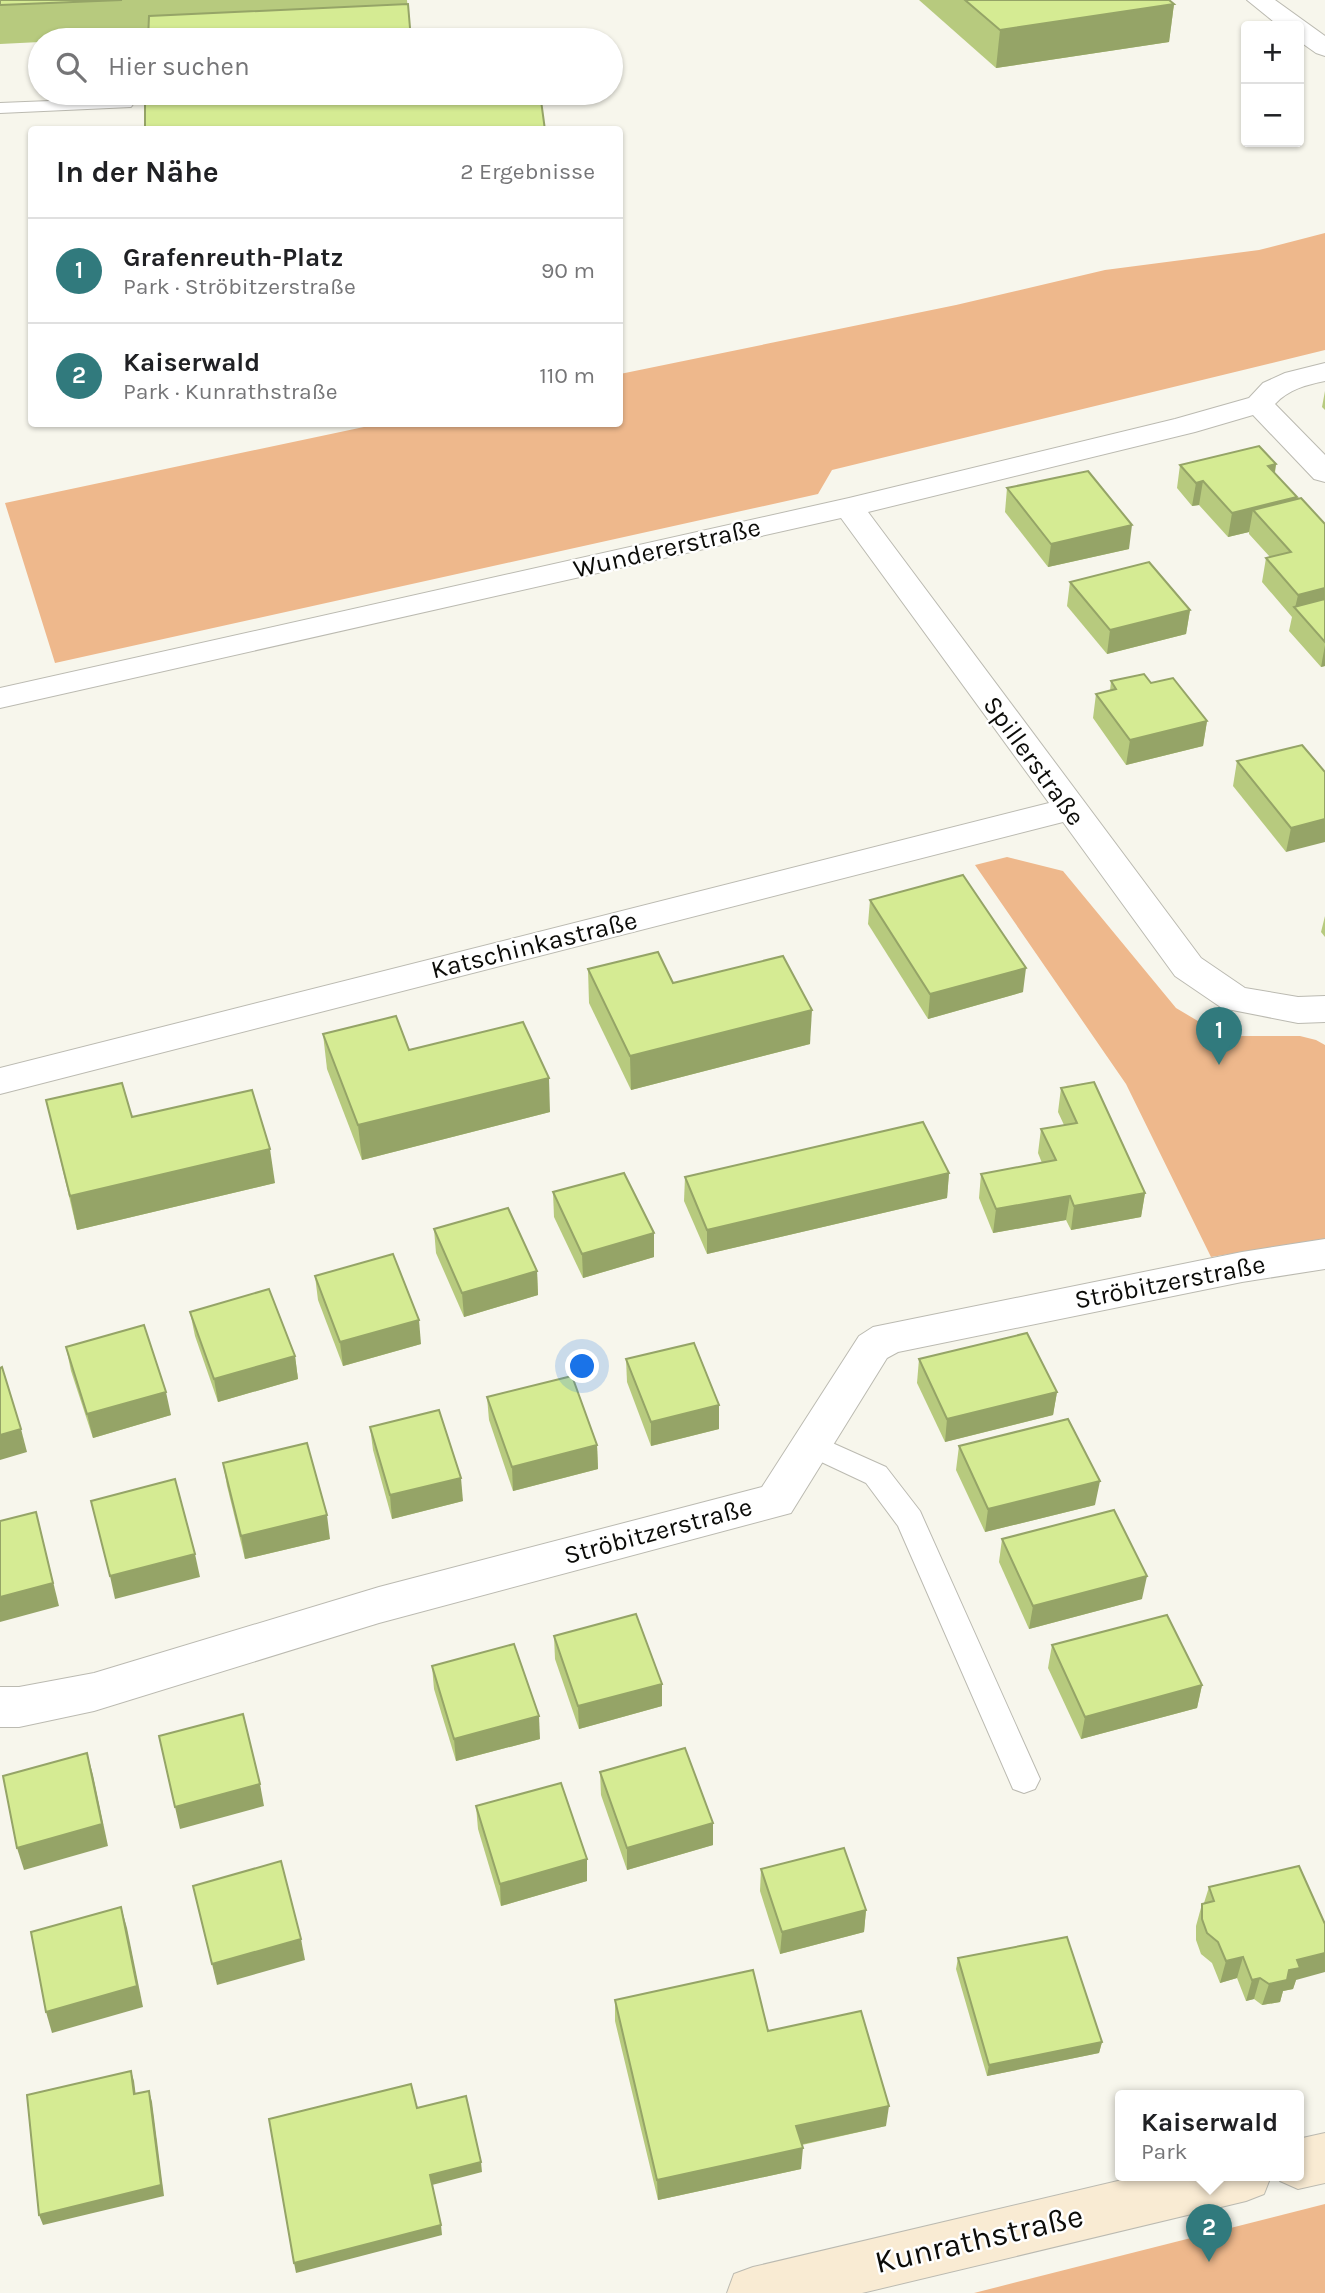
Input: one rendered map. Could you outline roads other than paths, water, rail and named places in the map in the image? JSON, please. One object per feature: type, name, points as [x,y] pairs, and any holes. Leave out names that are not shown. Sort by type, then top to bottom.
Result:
[{"type":"street","points":[[1259,0],[1288,21]]},
{"type":"street","points":[[1304,33],[1325,48]]},
{"type":"street","name":"Wundererstraße","points":[[0,698],[849,507],[1184,426],[1259,404],[1273,389],[1295,379],[1325,372]]},
{"type":"street","points":[[1259,404],[1325,473]]},
{"type":"street","name":"Spillerstraße","points":[[849,507],[1188,967],[1235,999],[1298,1010],[1325,1009]]},
{"type":"street","name":"Katschinkastraße","points":[[0,1081],[1069,809]]},
{"type":"street","name":"Ströbitzerstraße","points":[[0,1707],[19,1707],[94,1692],[379,1605],[776,1500],[873,1347],[887,1338],[1325,1254]]},
{"type":"street","points":[[1304,2163],[1325,2158]]},
{"type":"street","name":"Kunrathstraße","points":[[753,2293],[1225,2181]]},
{"type":"lane","points":[[0,108],[75,105]]},
{"type":"lane","points":[[810,1444],[876,1475],[910,1519],[1024,1779]]},
{"type":"place","name":"Grafenreuth-Platz","points":[[1219,1065]]},
{"type":"place","name":"Kaiserwald","points":[[1209,2262]]}]
